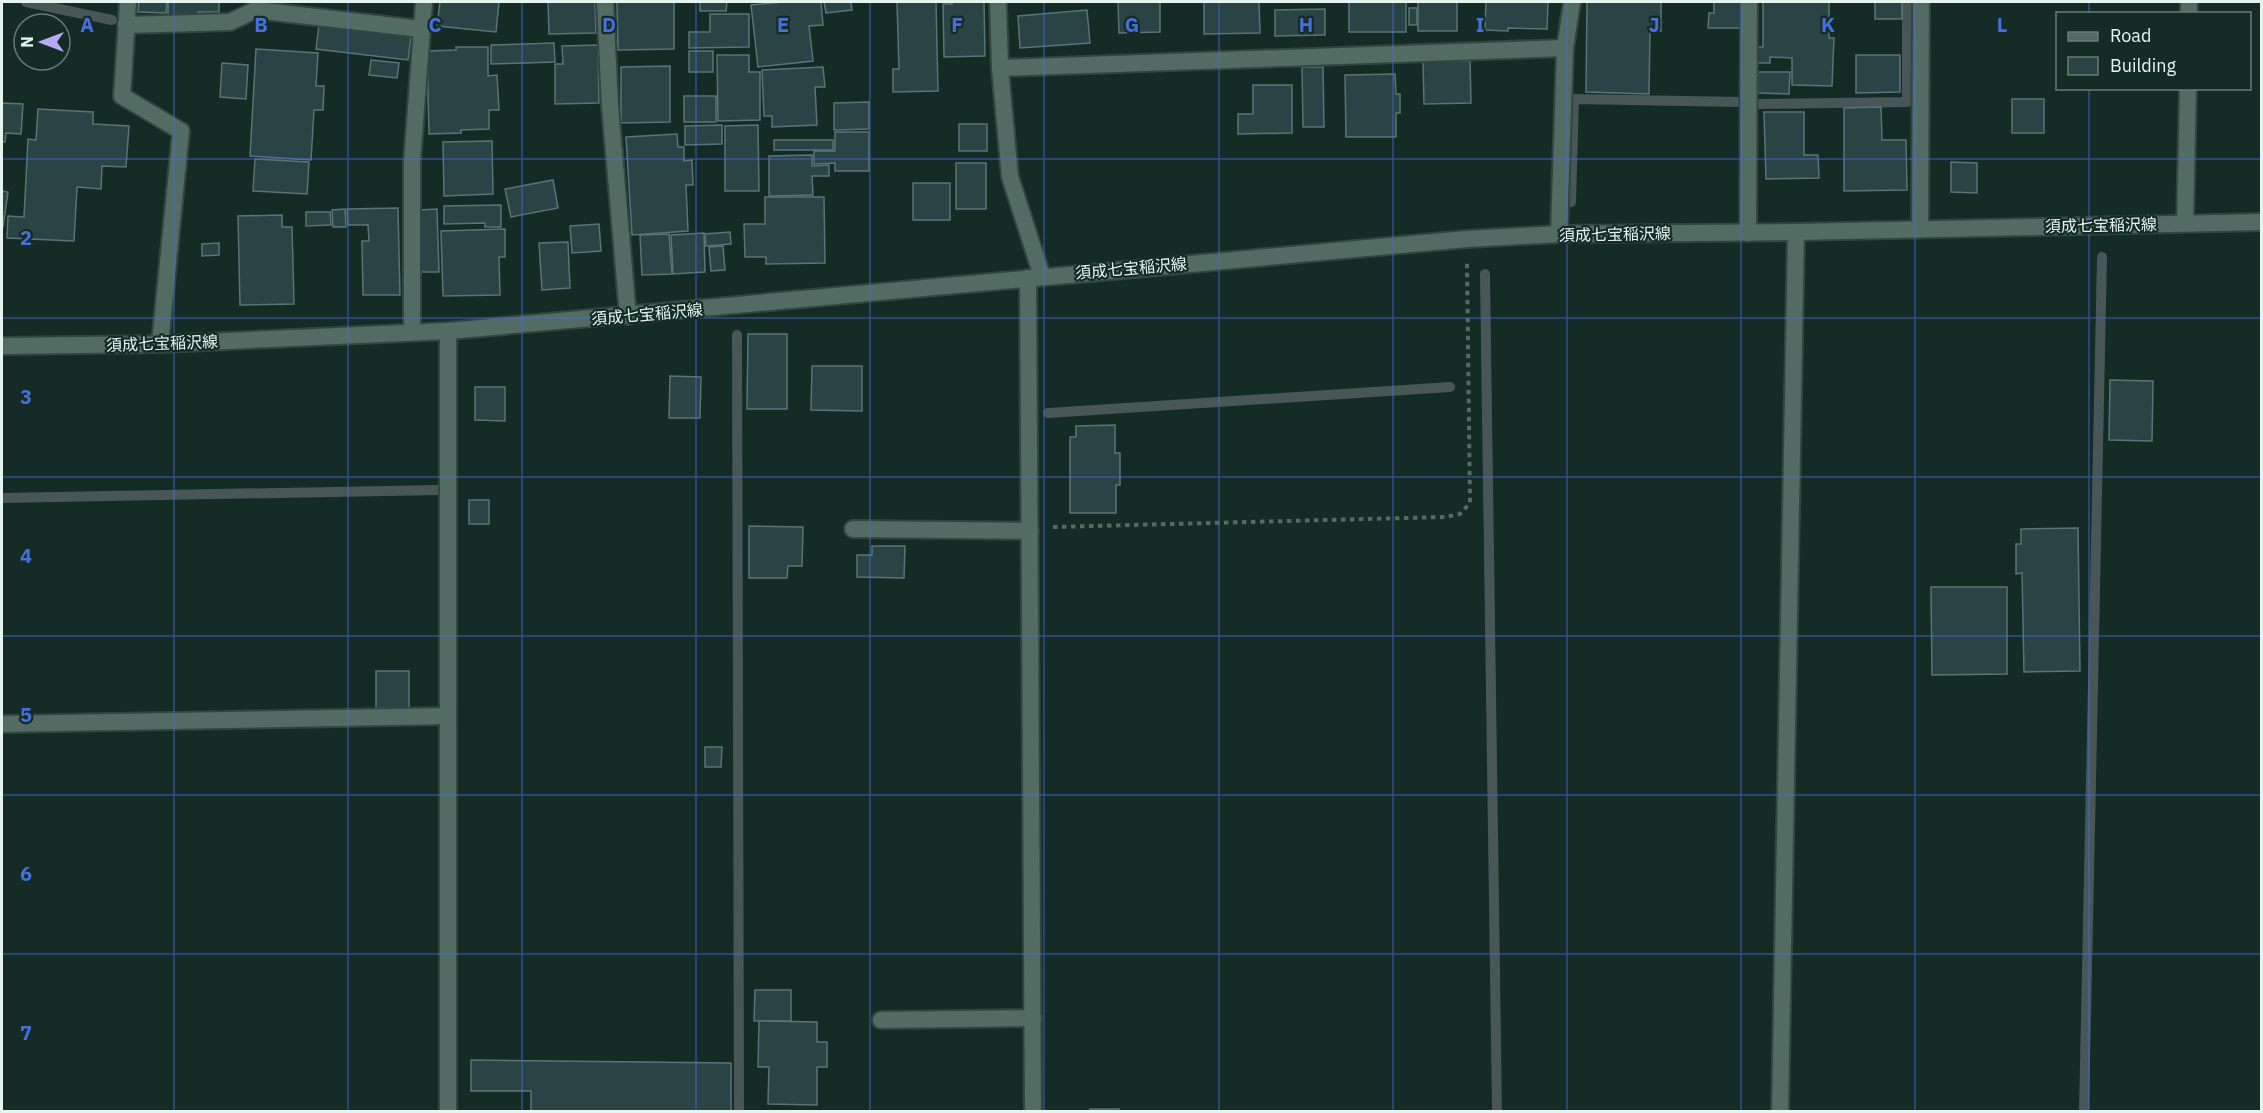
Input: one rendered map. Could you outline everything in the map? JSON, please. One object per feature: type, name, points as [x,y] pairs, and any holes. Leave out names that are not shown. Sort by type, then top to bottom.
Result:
[{"type":"street","points":[[128,2],[122,96],[181,131],[160,344]]},
{"type":"street","points":[[412,333],[412,162],[424,2]]},
{"type":"street","points":[[605,2],[610,106],[628,316]]},
{"type":"street","points":[[998,2],[1000,68],[1010,177],[1035,277],[1030,530],[1034,1112]]},
{"type":"street","points":[[1559,234],[1565,48],[1572,2]]},
{"type":"street","points":[[1748,233],[1749,2]]},
{"type":"street","points":[[1920,229],[1921,2]]},
{"type":"street","points":[[126,24],[230,22],[255,9],[422,29]]},
{"type":"street","points":[[1000,68],[1565,48]]},
{"type":"street","points":[[2185,223],[2188,90]]},
{"type":"street","name":"須成七宝稲沢線","points":[[2,346],[160,344],[448,331],[1467,239],[1559,234],[1748,233],[2262,222]]},
{"type":"street","points":[[1780,1112],[1796,232]]},
{"type":"street","points":[[448,331],[448,1112]]},
{"type":"street","points":[[853,529],[1030,530]]},
{"type":"street","points":[[2,724],[448,716]]},
{"type":"street","points":[[880,1020],[1033,1018]]},
{"type":"path","points":[[1030,530],[1445,517],[1460,514],[1470,503],[1467,239]]},
{"type":"building","points":[[139,2],[167,2],[166,13],[138,12]]},
{"type":"building","points":[[168,2],[219,2],[219,12],[198,12],[198,16],[168,15]]},
{"type":"building","points":[[440,2],[499,2],[496,32],[437,26]]},
{"type":"building","points":[[548,2],[595,2],[596,33],[549,34]]},
{"type":"building","points":[[617,2],[674,2],[674,49],[618,50]]},
{"type":"building","points":[[700,2],[727,2],[726,11],[700,11]]},
{"type":"building","points":[[821,2],[823,25],[809,26],[813,61],[758,67],[751,5]]},
{"type":"building","points":[[824,2],[851,2],[852,10],[826,13]]},
{"type":"building","points":[[897,2],[936,2],[938,91],[893,92],[893,69],[899,69]]},
{"type":"building","points":[[952,2],[984,2],[985,56],[944,57],[943,4],[952,4]]},
{"type":"building","points":[[1118,2],[1160,2],[1160,32],[1119,33]]},
{"type":"building","points":[[1204,2],[1259,2],[1260,33],[1204,34]]},
{"type":"building","points":[[1349,2],[1406,2],[1406,32],[1349,32]]},
{"type":"building","points":[[1418,2],[1457,2],[1457,31],[1418,31]]},
{"type":"building","points":[[1486,2],[1548,2],[1547,29],[1485,30]]},
{"type":"building","points":[[1587,2],[1661,2],[1661,31],[1650,31],[1649,94],[1586,92]]},
{"type":"building","points":[[1714,2],[1742,2],[1741,28],[1708,28],[1709,13],[1714,13]]},
{"type":"building","points":[[1763,2],[1829,2],[1829,38],[1834,38],[1832,86],[1792,85],[1792,58],[1770,57],[1770,63],[1755,63],[1755,47],[1763,47]]},
{"type":"building","points":[[1875,2],[1902,2],[1902,19],[1875,19]]},
{"type":"building","points":[[1409,8],[1417,8],[1417,25],[1409,25]]},
{"type":"building","points":[[1325,9],[1325,35],[1275,36],[1275,10]]},
{"type":"building","points":[[1087,10],[1090,43],[1020,48],[1018,16]]},
{"type":"building","points":[[710,14],[749,14],[749,47],[689,48],[689,32],[710,32]]},
{"type":"building","points":[[319,25],[411,37],[408,60],[316,49]]},
{"type":"building","points":[[554,43],[555,62],[491,64],[491,45]]},
{"type":"building","points":[[598,45],[599,103],[555,104],[555,64],[563,64],[562,46]]},
{"type":"building","points":[[456,47],[488,47],[488,76],[497,75],[499,110],[489,110],[489,129],[429,134],[427,51],[456,50]]},
{"type":"building","points":[[256,49],[318,53],[316,86],[324,86],[323,110],[314,110],[311,160],[250,156]]},
{"type":"building","points":[[689,51],[713,51],[713,72],[689,72]]},
{"type":"building","points":[[717,55],[749,55],[749,72],[760,72],[760,120],[718,121]]},
{"type":"building","points":[[1856,55],[1900,55],[1900,92],[1856,93]]},
{"type":"building","points":[[371,60],[399,63],[397,78],[369,75]]},
{"type":"building","points":[[1423,61],[1470,61],[1471,103],[1424,104]]},
{"type":"building","points":[[222,63],[248,65],[246,99],[220,97]]},
{"type":"building","points":[[670,66],[670,122],[621,123],[621,67]]},
{"type":"building","points":[[823,67],[825,87],[815,87],[817,125],[772,127],[772,116],[764,116],[762,70]]},
{"type":"building","points":[[1302,67],[1323,67],[1324,127],[1303,127]]},
{"type":"building","points":[[1758,72],[1790,72],[1789,94],[1758,93]]},
{"type":"building","points":[[1395,74],[1396,94],[1400,94],[1400,113],[1396,113],[1396,137],[1346,137],[1345,75]]},
{"type":"building","points":[[1253,85],[1292,85],[1292,133],[1238,134],[1238,114],[1253,114]]},
{"type":"building","points":[[684,96],[716,96],[716,122],[684,122]]},
{"type":"building","points":[[2012,99],[2044,99],[2044,133],[2012,133]]},
{"type":"building","points":[[869,102],[869,129],[834,130],[834,103]]},
{"type":"building","points":[[2,103],[23,104],[21,134],[6,133],[5,142],[2,142]]},
{"type":"building","points":[[1881,107],[1882,140],[1906,140],[1907,190],[1844,191],[1844,108]]},
{"type":"building","points":[[38,109],[93,112],[93,124],[129,126],[126,167],[102,166],[101,189],[77,187],[74,241],[7,238],[8,216],[24,217],[28,139],[36,140]]},
{"type":"building","points":[[1764,112],[1804,112],[1804,155],[1818,155],[1819,178],[1766,179]]},
{"type":"building","points":[[959,124],[987,124],[987,151],[959,151]]},
{"type":"building","points":[[722,125],[722,144],[685,145],[685,126]]},
{"type":"building","points":[[758,125],[759,191],[725,191],[725,126]]},
{"type":"building","points":[[835,132],[869,132],[869,171],[835,171],[835,163],[814,164],[814,151],[835,151]]},
{"type":"building","points":[[677,134],[678,147],[684,147],[684,161],[692,160],[693,185],[686,185],[688,231],[632,235],[626,137]]},
{"type":"building","points":[[774,140],[833,140],[833,150],[774,150]]},
{"type":"building","points":[[492,141],[493,194],[444,196],[443,142]]},
{"type":"building","points":[[812,155],[812,166],[829,165],[829,176],[812,176],[813,195],[769,196],[769,156]]},
{"type":"building","points":[[255,159],[309,162],[307,194],[253,191]]},
{"type":"building","points":[[1951,162],[1977,163],[1977,193],[1951,192]]},
{"type":"building","points":[[956,163],[986,163],[986,209],[956,209]]},
{"type":"building","points":[[553,180],[558,208],[511,217],[505,189]]},
{"type":"building","points":[[913,183],[950,183],[950,220],[913,220]]},
{"type":"building","points":[[2,191],[8,192],[3,227],[2,227]]},
{"type":"building","points":[[765,197],[824,197],[825,263],[766,264],[766,257],[745,257],[744,224],[765,224]]},
{"type":"building","points":[[501,205],[501,227],[485,227],[485,223],[444,224],[444,206]]},
{"type":"building","points":[[398,208],[400,295],[363,295],[362,241],[369,241],[368,225],[348,225],[347,209]]},
{"type":"building","points":[[345,209],[346,227],[333,227],[332,210]]},
{"type":"building","points":[[437,209],[439,272],[421,272],[420,210]]},
{"type":"building","points":[[306,212],[330,212],[331,225],[306,226]]},
{"type":"building","points":[[282,215],[282,227],[292,227],[294,304],[240,305],[238,216]]},
{"type":"building","points":[[599,224],[601,251],[572,253],[570,226]]},
{"type":"building","points":[[505,229],[505,257],[499,257],[500,295],[443,296],[441,231]]},
{"type":"building","points":[[730,232],[731,244],[706,246],[705,234]]},
{"type":"building","points":[[704,233],[705,272],[673,274],[671,235]]},
{"type":"building","points":[[669,234],[672,274],[642,275],[640,235]]},
{"type":"building","points":[[568,242],[570,288],[542,290],[539,243]]},
{"type":"building","points":[[219,243],[219,255],[202,256],[202,244]]},
{"type":"building","points":[[723,246],[725,270],[711,271],[709,247]]},
{"type":"building","points":[[748,334],[787,334],[787,409],[747,409]]},
{"type":"building","points":[[812,366],[862,366],[862,411],[811,410]]},
{"type":"building","points":[[670,376],[701,377],[700,418],[669,418]]},
{"type":"building","points":[[2110,380],[2153,381],[2152,441],[2109,440]]},
{"type":"building","points":[[475,387],[505,387],[505,421],[475,420]]},
{"type":"building","points":[[1115,425],[1115,453],[1120,453],[1120,485],[1116,485],[1116,513],[1070,513],[1070,437],[1076,437],[1076,426]]},
{"type":"building","points":[[469,500],[489,500],[489,524],[469,524]]},
{"type":"building","points":[[749,526],[803,527],[802,566],[788,566],[787,578],[749,578]]},
{"type":"building","points":[[2078,528],[2080,671],[2024,672],[2022,573],[2016,574],[2016,544],[2021,544],[2021,529]]},
{"type":"building","points":[[872,546],[905,546],[904,578],[857,577],[857,555],[872,555]]},
{"type":"building","points":[[1931,587],[2007,587],[2007,674],[1932,675]]},
{"type":"building","points":[[376,671],[409,671],[409,708],[376,708]]},
{"type":"building","points":[[705,747],[722,747],[721,767],[705,767]]},
{"type":"building","points":[[755,990],[791,990],[791,1021],[754,1021]]},
{"type":"building","points":[[759,1021],[817,1022],[817,1042],[827,1042],[827,1067],[817,1067],[817,1105],[768,1104],[769,1067],[758,1067]]},
{"type":"building","points":[[471,1060],[731,1063],[731,1112],[531,1112],[531,1091],[471,1091]]},
{"type":"building","points":[[1090,1109],[1119,1109],[1119,1112],[1090,1112]]},
{"type":"waterway","points":[[26,2],[112,20]]},
{"type":"waterway","points":[[1759,104],[1907,102],[1907,2]]},
{"type":"waterway","points":[[1571,202],[1574,99],[1740,102]]},
{"type":"waterway","points":[[2084,1112],[2102,257]]},
{"type":"waterway","points":[[1485,274],[1497,1112]]},
{"type":"waterway","points":[[737,335],[739,1112]]},
{"type":"waterway","points":[[1048,413],[1450,387]]},
{"type":"waterway","points":[[2,498],[439,490]]}]
